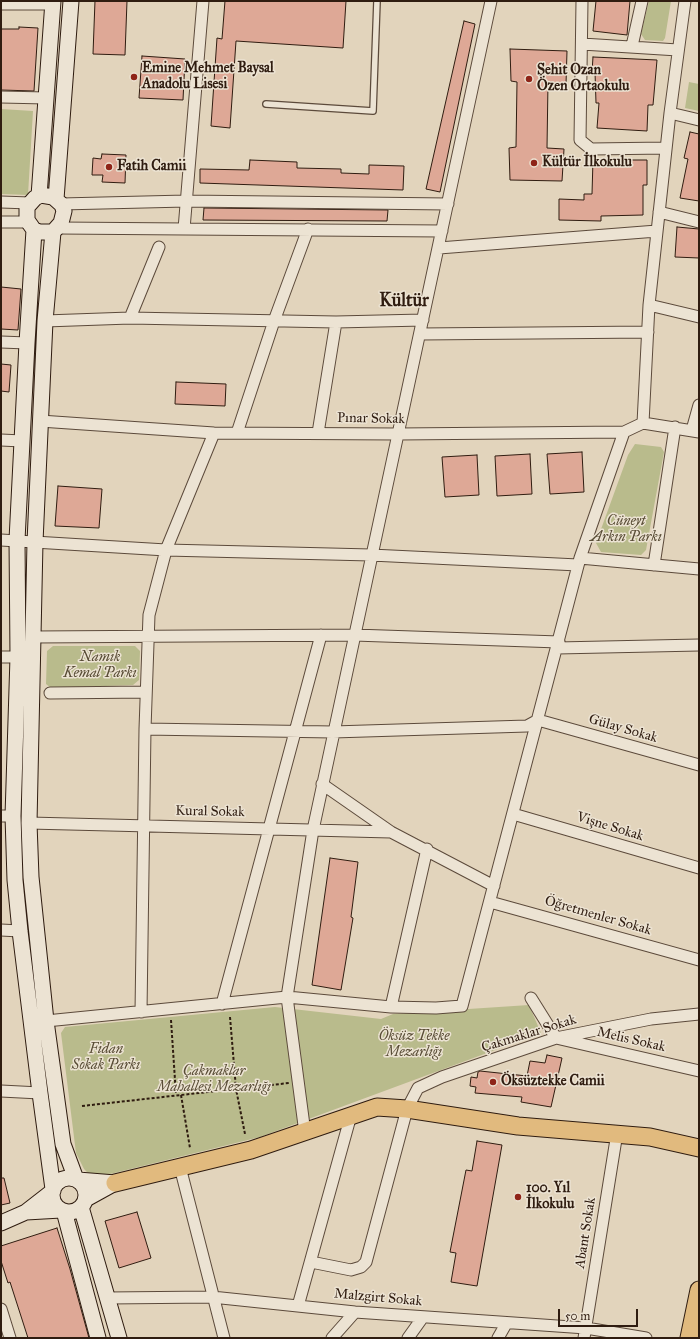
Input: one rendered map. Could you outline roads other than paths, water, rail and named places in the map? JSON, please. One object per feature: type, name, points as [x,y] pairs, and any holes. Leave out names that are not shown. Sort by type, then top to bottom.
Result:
[{"type":"main road","points":[[71,1],[59,202],[63,217],[55,230],[45,321],[35,542],[34,637],[28,823],[30,877],[46,1021],[63,1144],[77,1179],[85,1187],[83,1203],[107,1298],[119,1338]]},
{"type":"main road","points":[[53,2],[46,98],[34,200],[26,213],[31,226],[27,343],[17,540],[18,657],[7,816],[40,1093],[55,1204],[63,1210],[98,1338]]},
{"type":"main road","points":[[34,200],[47,195],[59,202]]},
{"type":"main road","points":[[31,226],[40,232],[55,230]]},
{"type":"main road","points":[[26,1212],[63,1210],[74,1211],[83,1203],[115,1183],[251,1150],[305,1133],[351,1115],[377,1107],[407,1109],[518,1126],[617,1133],[699,1148]]},
{"type":"main road","points":[[1,1223],[26,1212],[53,1190],[56,1184],[65,1178],[115,1183]]},
{"type":"main road","points":[[689,1338],[699,1290]]},
{"type":"street","points":[[184,229],[203,1]]},
{"type":"street","points":[[305,1133],[287,997],[313,830],[491,1]]},
{"type":"street","points":[[582,1],[580,140],[591,149],[666,148]]},
{"type":"street","points":[[632,46],[642,1]]},
{"type":"street","points":[[685,1],[670,113],[649,305],[643,422],[696,431],[699,405]]},
{"type":"street","points":[[1,4],[53,2]]},
{"type":"street","points":[[582,44],[678,50]]},
{"type":"street","points":[[1,97],[46,98]]},
{"type":"street","points":[[670,113],[699,120]]},
{"type":"street","points":[[1,202],[34,200]]},
{"type":"street","points":[[59,202],[448,204]]},
{"type":"street","points":[[659,212],[699,222]]},
{"type":"street","points":[[1,222],[31,226]]},
{"type":"street","points":[[55,230],[308,229],[442,231]]},
{"type":"street","points":[[237,433],[274,321],[308,229]]},
{"type":"street","points":[[439,248],[657,231]]},
{"type":"street","points":[[130,318],[159,247]]},
{"type":"street","points":[[649,305],[699,317]]},
{"type":"street","points":[[45,321],[130,318],[336,322],[423,320]]},
{"type":"street","points":[[318,433],[336,322]]},
{"type":"street","points":[[420,334],[648,332]]},
{"type":"street","points":[[1,342],[27,343]]},
{"type":"street","name":"Pınar Sokak","points":[[40,421],[214,433],[398,434],[624,432],[643,422]]},
{"type":"street","points":[[654,565],[675,427]]},
{"type":"street","points":[[46,1021],[287,997],[391,1007],[436,1008],[462,1006],[579,562],[624,432]]},
{"type":"street","points":[[141,1012],[145,826],[145,729],[149,615],[166,550],[214,433]]},
{"type":"street","points":[[1,440],[22,441]]},
{"type":"street","points":[[1,540],[166,550],[579,562],[654,565],[699,569]]},
{"type":"street","points":[[222,1004],[271,829],[321,635]]},
{"type":"street","points":[[34,637],[354,635],[558,645],[699,645]]},
{"type":"street","points":[[1,657],[18,657]]},
{"type":"street","points":[[50,693],[146,692]]},
{"type":"street","points":[[145,729],[333,732],[527,726],[538,720]]},
{"type":"street","name":"Gülay Sokak","points":[[538,720],[699,766]]},
{"type":"street","points":[[322,784],[391,832],[427,849],[494,886]]},
{"type":"street","name":"Vişne Sokak","points":[[513,814],[699,868]]},
{"type":"street","name":"Kural Sokak","points":[[28,823],[391,832]]},
{"type":"street","points":[[391,1007],[427,849]]},
{"type":"street","name":"Öğretmenler Sokak","points":[[490,902],[699,960]]},
{"type":"street","points":[[1,930],[20,931]]},
{"type":"street","points":[[531,998],[556,1038]]},
{"type":"street","name":"Çakmaklar Sokak","points":[[310,1262],[351,1270],[361,1267],[366,1262],[407,1109],[418,1088],[436,1080],[556,1038],[651,1019],[699,1014]]},
{"type":"street","name":"Melis Sokak","points":[[556,1038],[699,1071]]},
{"type":"street","points":[[1,1091],[40,1093]]},
{"type":"street","points":[[298,1306],[351,1115]]},
{"type":"street","name":"Abant Sokak","points":[[585,1333],[617,1133]]},
{"type":"street","points":[[180,1167],[212,1298],[224,1338]]},
{"type":"street","name":"Malzgirt Sokak","points":[[107,1298],[212,1298],[646,1338]]},
{"type":"street","points":[[1,1309],[10,1338]]},
{"type":"street","points":[[332,1338],[355,1312]]},
{"type":"street","points":[[408,1338],[423,1317]]},
{"type":"street","points":[[498,1338],[506,1324]]},
{"type":"lane","points":[[266,104],[373,111],[378,1]]},
{"type":"place","name":"Emine Mehmet Baysal Anadolu Lisesi","points":[[134,77]]},
{"type":"place","name":"Şehit Ozan Özen Ortaokulu","points":[[529,79]]},
{"type":"place","name":"Kültür İlkokulu","points":[[534,163]]},
{"type":"place","name":"Fatih Camii","points":[[109,167]]},
{"type":"place","name":"Öksüztekke Camii","points":[[493,1082]]},
{"type":"place","name":"100. Yıl İlkokulu","points":[[518,1197]]},
{"type":"district","name":"Kültür","points":[[404,302]]},
{"type":"park label","name":"Cüneyt Arkın Parkı","points":[[626,530]]},
{"type":"park label","name":"Namık Kemal Parkı","points":[[100,666]]},
{"type":"park label","name":"Öksüz Tekke Mezarlığı","points":[[414,1046]]},
{"type":"park label","name":"Fidan Sokak Parkı","points":[[106,1058]]},
{"type":"park label","name":"Çakmaklar Mahallesi Mezarlığı","points":[[214,1080]]}]
